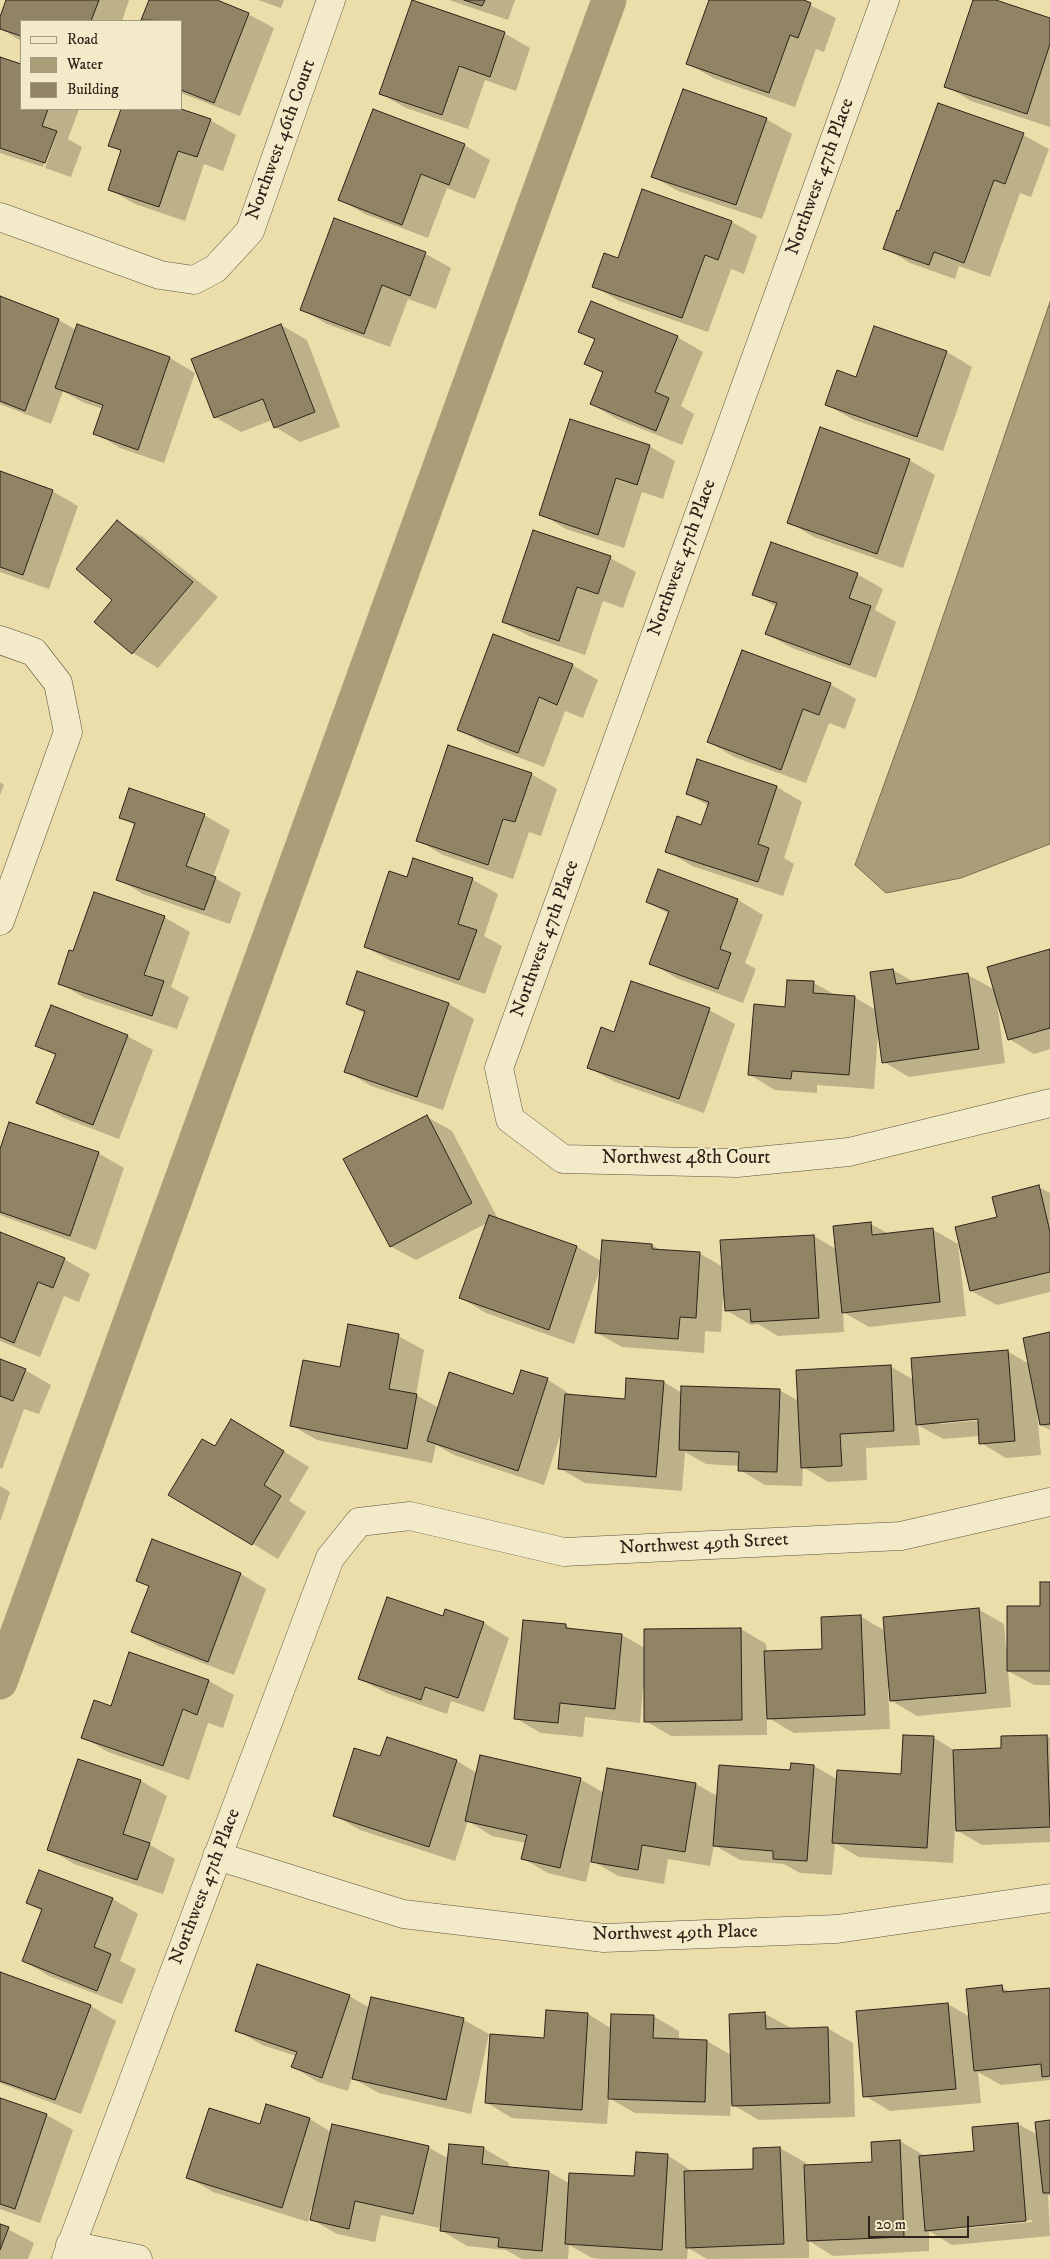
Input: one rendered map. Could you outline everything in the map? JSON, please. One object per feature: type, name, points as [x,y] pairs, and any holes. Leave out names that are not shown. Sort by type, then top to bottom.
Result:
[{"type":"street","name":"Northwest 46th Court","points":[[0,216],[160,274],[194,280],[215,268],[250,231],[332,0]]},
{"type":"street","name":"Northwest 47th Place","points":[[510,1119],[499,1068],[885,0]]},
{"type":"street","points":[[0,640],[34,652],[58,683],[68,732],[0,921]]},
{"type":"street","name":"Northwest 48th Court","points":[[510,1119],[563,1159],[737,1163],[849,1152],[1050,1103]]},
{"type":"street","name":"Northwest 49th Street","points":[[359,1522],[410,1516],[564,1552],[901,1536],[1050,1502]]},
{"type":"street","name":"Northwest 47th Place","points":[[68,2252],[330,1558],[359,1522]]},
{"type":"street","name":"Northwest 49th Place","points":[[217,1856],[403,1914],[604,1938],[838,1929],[1050,1898]]},
{"type":"street","points":[[68,2252],[138,2259]]},
{"type":"water","points":[[1050,302],[1050,844],[961,878],[886,893],[855,865],[915,699]]},
{"type":"building","points":[[6,0],[99,0],[91,20],[20,20],[20,36],[0,29],[0,17]]},
{"type":"building","points":[[149,0],[217,0],[249,13],[214,103],[182,90],[182,20],[141,20]]},
{"type":"building","points":[[412,0],[505,32],[490,77],[459,66],[442,115],[379,94]]},
{"type":"building","points":[[464,0],[485,0],[482,6]]},
{"type":"building","points":[[709,0],[804,0],[811,3],[798,38],[790,35],[769,93],[686,64]]},
{"type":"building","points":[[973,0],[996,0],[1050,18],[1050,44],[1027,114],[944,87]]},
{"type":"building","points":[[0,57],[20,64],[20,110],[48,110],[42,126],[57,131],[45,163],[0,148]]},
{"type":"building","points":[[683,89],[767,118],[736,205],[651,177]]},
{"type":"building","points":[[938,103],[1024,133],[1005,184],[994,180],[964,263],[934,252],[929,265],[883,249],[897,210],[899,211]]},
{"type":"building","points":[[182,109],[211,119],[197,157],[178,151],[159,207],[108,190],[121,150],[108,146],[121,110]]},
{"type":"building","points":[[373,109],[465,144],[449,185],[421,174],[402,225],[338,200]]},
{"type":"building","points":[[642,189],[732,221],[718,260],[705,255],[682,318],[592,287],[604,253],[618,258]]},
{"type":"building","points":[[334,218],[426,252],[410,296],[382,285],[364,334],[300,310]]},
{"type":"building","points":[[0,296],[59,319],[25,411],[0,401]]},
{"type":"building","points":[[591,301],[678,336],[655,392],[669,398],[656,431],[590,404],[603,372],[584,364],[595,339],[578,332]]},
{"type":"building","points":[[77,324],[170,357],[138,450],[93,434],[103,405],[55,388]]},
{"type":"building","points":[[281,324],[315,412],[274,428],[263,399],[214,418],[191,359]]},
{"type":"building","points":[[874,326],[947,351],[917,437],[825,405],[837,370],[856,377]]},
{"type":"building","points":[[570,419],[650,445],[637,485],[616,478],[598,535],[539,515]]},
{"type":"building","points":[[820,427],[910,459],[877,554],[787,523]]},
{"type":"building","points":[[0,471],[53,490],[23,575],[0,567]]},
{"type":"building","points":[[117,520],[193,582],[132,654],[94,622],[112,600],[76,569]]},
{"type":"building","points":[[533,530],[611,556],[598,594],[577,587],[559,641],[502,622]]},
{"type":"building","points":[[771,542],[858,573],[849,598],[871,606],[850,665],[765,634],[777,603],[752,595]]},
{"type":"building","points":[[493,634],[573,664],[557,705],[539,697],[518,753],[457,730]]},
{"type":"building","points":[[742,650],[831,683],[819,715],[803,709],[781,770],[707,742]]},
{"type":"building","points":[[448,745],[532,773],[515,822],[503,819],[488,865],[416,841]]},
{"type":"building","points":[[697,759],[777,786],[758,844],[769,848],[758,882],[665,852],[677,816],[701,825],[709,802],[686,794]]},
{"type":"building","points":[[129,788],[205,814],[186,866],[216,877],[204,910],[116,880],[135,823],[119,818]]},
{"type":"building","points":[[413,858],[473,878],[458,924],[477,930],[459,980],[364,947],[389,871],[407,877]]},
{"type":"building","points":[[658,869],[738,899],[720,949],[731,953],[718,989],[649,964],[669,911],[646,902]]},
{"type":"building","points":[[94,892],[165,916],[144,975],[164,981],[152,1016],[58,984],[69,950],[73,951]]},
{"type":"building","points":[[1050,949],[1050,1028],[1008,1040],[987,967]]},
{"type":"building","points":[[893,969],[896,984],[968,973],[979,1049],[882,1063],[870,972]]},
{"type":"building","points":[[357,971],[449,1003],[417,1097],[344,1072],[365,1011],[346,1004]]},
{"type":"building","points":[[787,980],[814,981],[813,993],[855,996],[849,1075],[792,1071],[791,1079],[748,1075],[754,1004],[785,1007]]},
{"type":"building","points":[[631,981],[710,1008],[679,1099],[587,1068],[601,1027],[614,1032]]},
{"type":"building","points":[[51,1005],[128,1035],[93,1125],[36,1103],[56,1054],[35,1046]]},
{"type":"building","points":[[427,1115],[472,1203],[390,1247],[343,1159]]},
{"type":"building","points":[[9,1122],[99,1152],[70,1236],[0,1212],[0,1149]]},
{"type":"building","points":[[1039,1185],[1050,1232],[1050,1272],[970,1291],[955,1227],[997,1217],[992,1197]]},
{"type":"building","points":[[489,1215],[577,1246],[549,1330],[459,1298]]},
{"type":"building","points":[[871,1222],[872,1235],[933,1228],[940,1302],[842,1313],[833,1226]]},
{"type":"building","points":[[0,1232],[65,1258],[53,1288],[38,1282],[14,1343],[0,1337]]},
{"type":"building","points":[[814,1235],[819,1318],[751,1322],[750,1309],[725,1311],[720,1240]]},
{"type":"building","points":[[602,1240],[652,1244],[652,1249],[700,1252],[696,1318],[680,1317],[678,1339],[595,1333]]},
{"type":"building","points":[[348,1324],[399,1334],[389,1389],[417,1394],[407,1449],[290,1426],[303,1360],[340,1367]]},
{"type":"building","points":[[1050,1332],[1050,1424],[1040,1425],[1023,1338]]},
{"type":"building","points":[[1008,1350],[1015,1441],[979,1444],[978,1419],[916,1425],[911,1358]]},
{"type":"building","points":[[0,1359],[26,1369],[13,1401],[0,1396]]},
{"type":"building","points":[[891,1365],[894,1431],[840,1434],[842,1466],[801,1468],[796,1370]]},
{"type":"building","points":[[521,1370],[548,1378],[518,1471],[427,1441],[449,1372],[513,1394]]},
{"type":"building","points":[[626,1378],[664,1381],[656,1477],[558,1469],[565,1394],[625,1399]]},
{"type":"building","points":[[681,1386],[780,1389],[777,1472],[738,1471],[739,1452],[679,1450]]},
{"type":"building","points":[[231,1419],[284,1451],[264,1485],[281,1496],[252,1545],[168,1495],[202,1439],[215,1446]]},
{"type":"building","points":[[152,1539],[241,1573],[208,1662],[131,1632],[149,1586],[136,1581]]},
{"type":"building","points":[[1040,1582],[1050,1582],[1050,1671],[1007,1671],[1007,1606],[1040,1606]]},
{"type":"building","points":[[387,1597],[443,1616],[445,1609],[484,1622],[458,1698],[425,1687],[421,1700],[358,1679]]},
{"type":"building","points":[[979,1608],[986,1693],[890,1701],[883,1617]]},
{"type":"building","points":[[861,1615],[865,1715],[767,1719],[764,1651],[822,1649],[821,1617]]},
{"type":"building","points":[[523,1620],[566,1624],[566,1628],[622,1634],[615,1709],[560,1703],[558,1723],[514,1719]]},
{"type":"building","points":[[741,1628],[742,1720],[644,1722],[644,1629]]},
{"type":"building","points":[[129,1652],[209,1680],[197,1715],[183,1709],[163,1766],[81,1738],[94,1700],[111,1706]]},
{"type":"building","points":[[903,1735],[934,1736],[927,1848],[832,1843],[837,1770],[901,1774]]},
{"type":"building","points":[[1047,1735],[1050,1827],[956,1831],[953,1750],[1001,1748],[1001,1736]]},
{"type":"building","points":[[387,1737],[457,1760],[429,1847],[333,1816],[354,1748],[380,1756]]},
{"type":"building","points":[[480,1755],[581,1778],[560,1868],[521,1859],[527,1835],[465,1821]]},
{"type":"building","points":[[78,1759],[141,1780],[123,1834],[150,1843],[137,1880],[47,1850]]},
{"type":"building","points":[[791,1763],[814,1765],[807,1861],[773,1859],[773,1851],[713,1846],[719,1765],[790,1770]]},
{"type":"building","points":[[607,1768],[696,1783],[685,1852],[642,1845],[638,1870],[591,1862]]},
{"type":"building","points":[[39,1870],[113,1898],[94,1947],[111,1954],[97,1991],[22,1961],[42,1909],[26,1903]]},
{"type":"building","points":[[257,1964],[350,1995],[322,2078],[291,2067],[297,2052],[235,2031]]},
{"type":"building","points":[[0,1972],[91,2005],[55,2100],[0,2081]]},
{"type":"building","points":[[1002,1985],[1003,1992],[1050,1988],[1050,2076],[1042,2077],[1041,2064],[974,2071],[966,1989]]},
{"type":"building","points":[[371,1997],[464,2018],[446,2100],[352,2079]]},
{"type":"building","points":[[948,2003],[956,2089],[863,2097],[856,2011]]},
{"type":"building","points":[[546,2010],[588,2013],[582,2110],[485,2103],[490,2034],[544,2038]]},
{"type":"building","points":[[765,2012],[766,2029],[828,2027],[830,2103],[732,2106],[729,2014]]},
{"type":"building","points":[[611,2014],[654,2015],[653,2038],[707,2040],[705,2102],[608,2099]]},
{"type":"building","points":[[0,2098],[47,2114],[15,2209],[0,2204]]},
{"type":"building","points":[[266,2104],[310,2118],[282,2208],[186,2178],[209,2108],[260,2124]]},
{"type":"building","points":[[1050,2120],[1050,2193],[1043,2193],[1035,2122]]},
{"type":"building","points":[[1018,2123],[1026,2221],[925,2231],[919,2156],[974,2151],[972,2127]]},
{"type":"building","points":[[332,2124],[429,2146],[413,2214],[355,2201],[349,2229],[310,2220]]},
{"type":"building","points":[[900,2140],[904,2237],[807,2241],[804,2165],[872,2162],[871,2142]]},
{"type":"building","points":[[449,2144],[484,2147],[482,2164],[549,2171],[542,2251],[498,2247],[499,2238],[440,2231]]},
{"type":"building","points":[[780,2147],[784,2244],[686,2248],[684,2171],[753,2169],[753,2148]]},
{"type":"building","points":[[636,2152],[668,2154],[662,2250],[565,2244],[569,2173],[634,2176]]},
{"type":"building","points":[[0,2224],[9,2227],[0,2250]]},
{"type":"waterway","points":[[0,1682],[609,0]]}]
